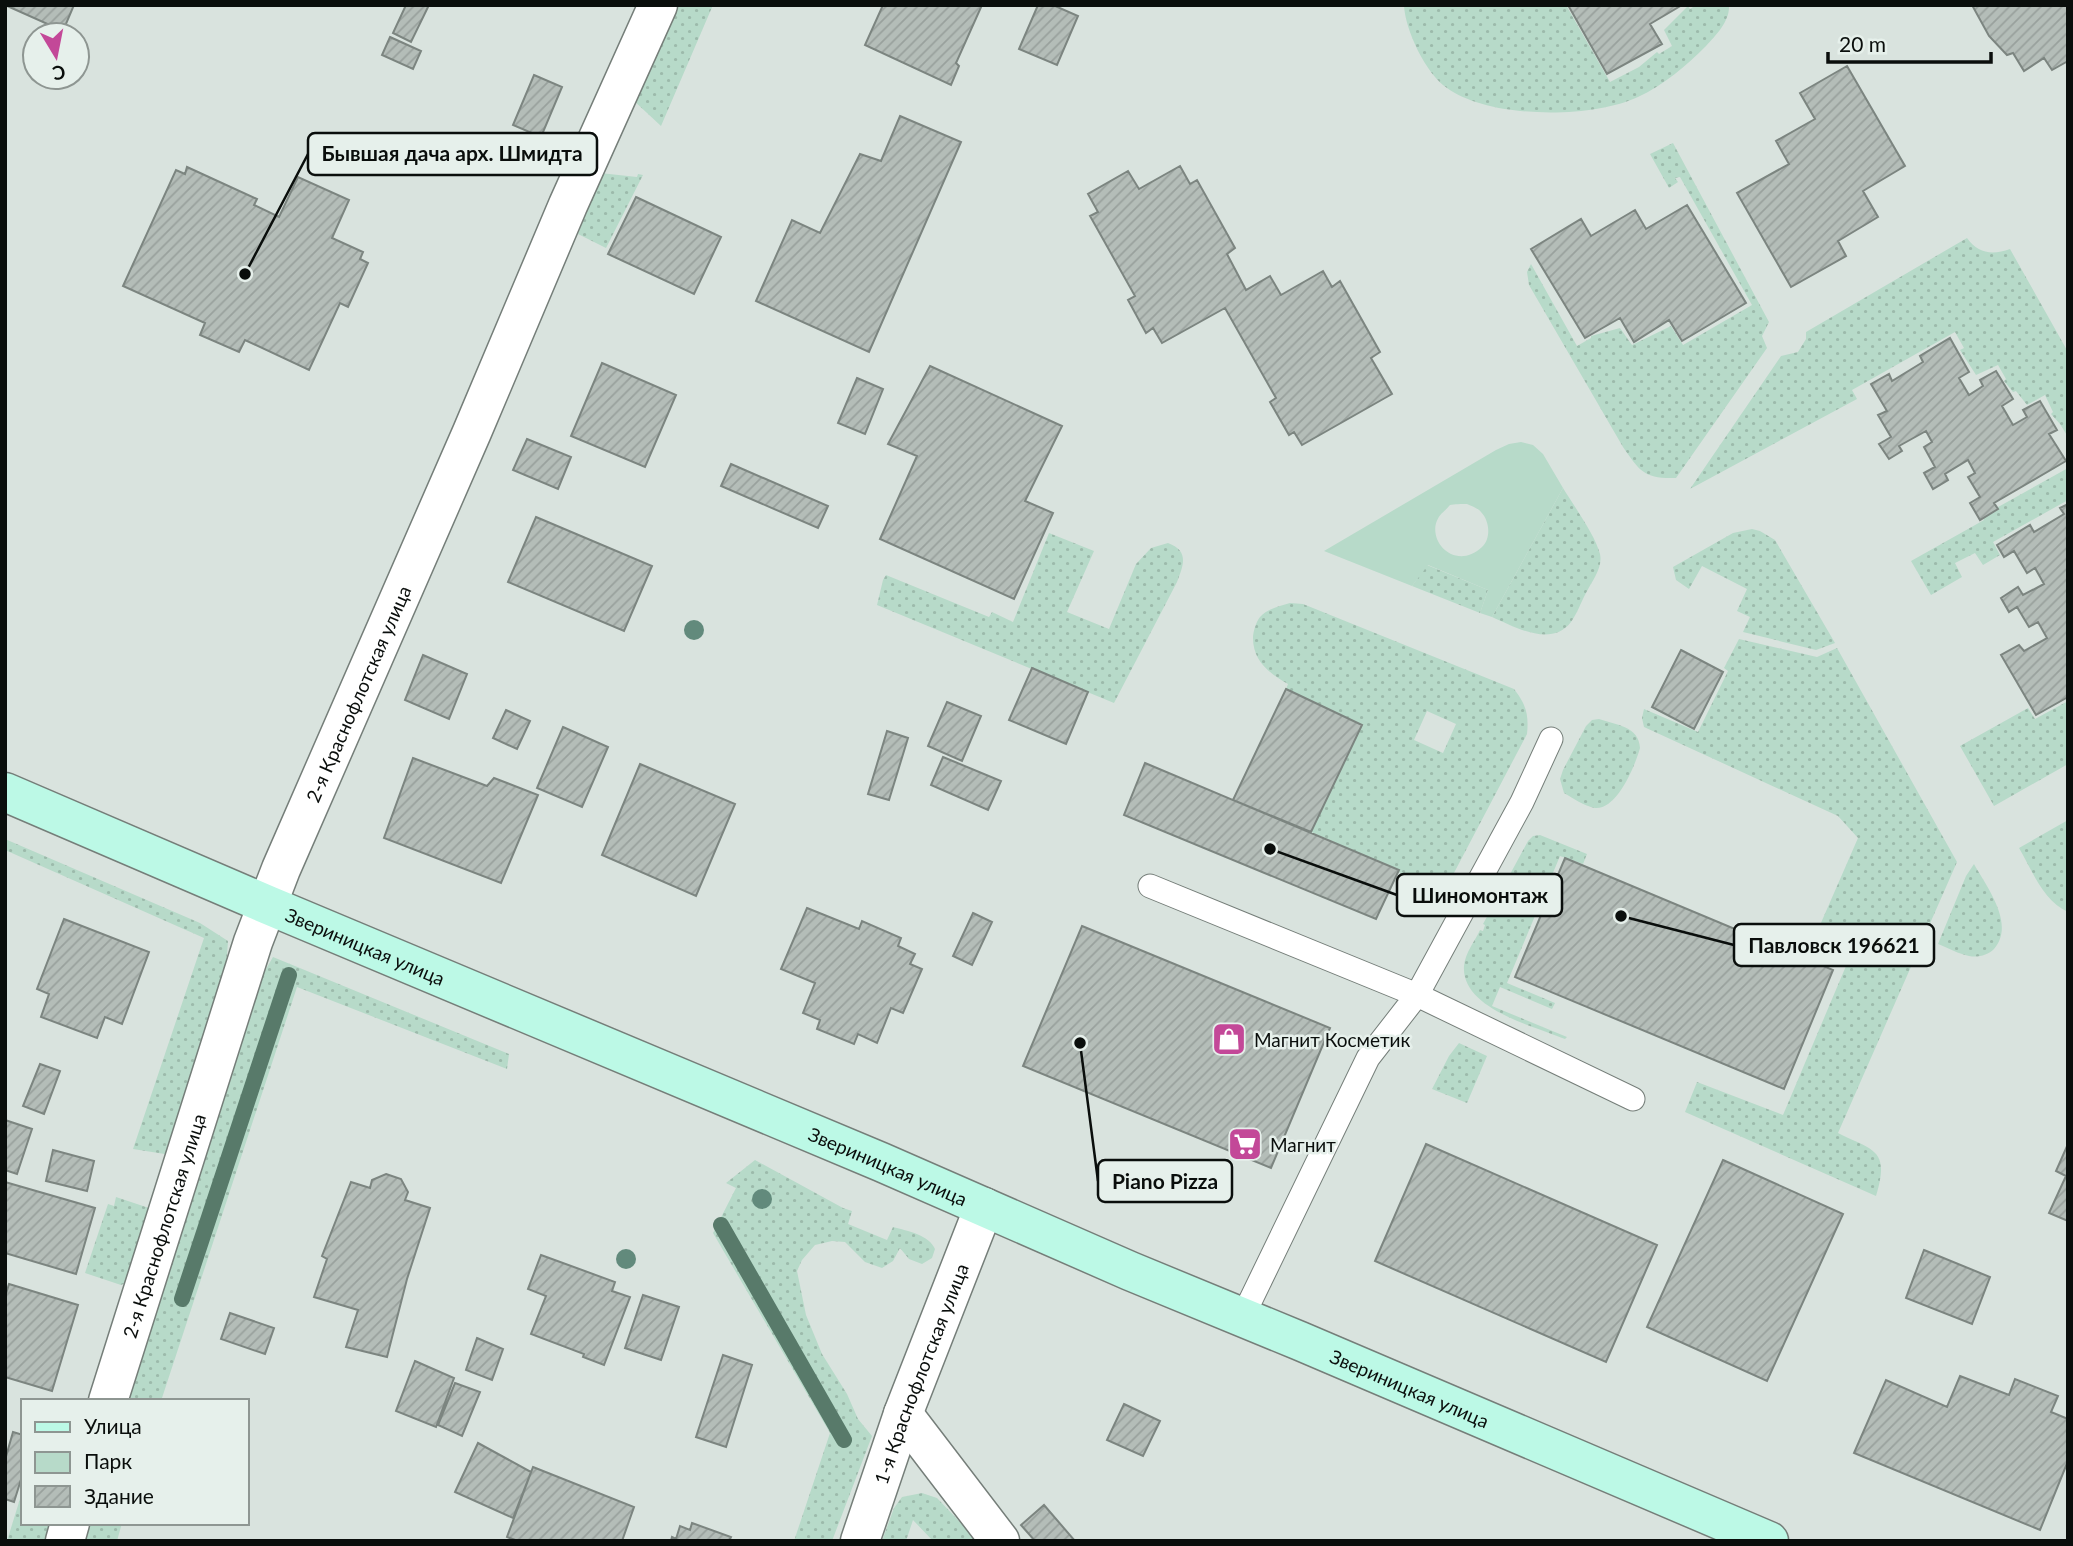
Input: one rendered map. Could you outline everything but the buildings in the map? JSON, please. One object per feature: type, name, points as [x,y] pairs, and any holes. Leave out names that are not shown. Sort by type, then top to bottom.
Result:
[{"type":"street","name":"2-я Краснофлотская улица","points":[[109,1399],[249,955],[286,856],[472,432],[568,205],[658,5]]},
{"type":"street","name":"Звериницкая улица","points":[[5,792],[1769,1541]]},
{"type":"street","name":"1-я Краснофлотская улица","points":[[860,1541],[903,1414],[984,1207]]},
{"type":"street","points":[[903,1414],[1000,1541]]},
{"type":"lane","points":[[1242,1318],[1368,1058],[1417,995],[1522,802],[1551,739]]},
{"type":"lane","points":[[1150,886],[1417,995],[1633,1099]]},
{"type":"green space","points":[[675,5],[713,5],[661,126],[632,99]]},
{"type":"green space","points":[[1404,5],[1566,5],[1610,82],[1639,67],[1657,52],[1659,54],[1672,46],[1664,30],[1688,6],[1690,9],[1696,5],[1729,5],[1729,11],[1718,32],[1691,61],[1648,92],[1618,104],[1594,109],[1541,112],[1488,106],[1447,88],[1432,73],[1418,51],[1408,27]]},
{"type":"green space","points":[[1673,143],[1769,322],[1762,336],[1767,348],[1676,478],[1666,478],[1644,472],[1623,447],[1529,285],[1527,272],[1531,264],[1577,346],[1591,336],[1620,328],[1632,345],[1671,326],[1683,345],[1752,305],[1680,177],[1675,178],[1678,182],[1669,188],[1650,154]]},
{"type":"green space","points":[[600,173],[637,177],[638,174],[643,175],[606,248],[578,234]]},
{"type":"green space","points":[[1967,238],[1986,252],[2010,249],[2068,352],[2068,437],[2051,414],[2053,412],[2045,395],[2027,405],[2004,381],[2006,379],[1998,365],[1976,375],[1960,350],[1964,348],[1955,332],[1852,390],[1857,399],[1690,489],[1781,356],[1798,352],[1806,339],[1806,332]]},
{"type":"green space","points":[[1521,442],[1533,445],[1543,454],[1563,488],[1492,617],[1480,613],[1488,590],[1428,565],[1412,586],[1324,551],[1496,450]],"holes":[[[1467,504],[1478,509],[1484,516],[1488,525],[1487,539],[1482,547],[1471,554],[1451,554],[1438,541],[1436,522],[1450,505]]]},
{"type":"green space","points":[[2068,468],[2068,500],[1993,542],[2000,555],[1983,565],[1975,553],[1955,563],[1962,577],[1931,595],[1911,561],[1984,520],[1982,516]]},
{"type":"green space","points":[[1563,488],[1594,538],[1600,554],[1600,564],[1571,622],[1563,630],[1553,634],[1533,633],[1492,617]]},
{"type":"green space","points":[[1752,529],[1775,540],[1835,643],[1816,650],[1743,632],[1750,617],[1737,611],[1747,589],[1702,566],[1689,589],[1676,580],[1673,567],[1733,533]]},
{"type":"green space","points":[[1049,533],[1094,551],[1067,612],[1109,629],[1136,564],[1151,548],[1168,543],[1180,550],[1182,555],[1183,565],[1177,582],[1114,703],[877,605],[886,575],[989,617],[992,612],[1013,622]]},
{"type":"green space","points":[[1427,565],[1488,590],[1480,613],[1412,586]]},
{"type":"green space","points":[[1290,603],[1303,604],[1514,689],[1521,700],[1527,715],[1527,734],[1445,890],[1398,872],[1311,832],[1362,725],[1286,689],[1288,684],[1259,660],[1253,638],[1257,622],[1266,612]],"holes":[[[1427,711],[1456,724],[1443,753],[1414,740]]]},
{"type":"green space","points":[[1739,639],[1817,657],[1837,648],[1957,862],[1838,1133],[1870,1148],[1880,1160],[1880,1181],[1876,1196],[1685,1112],[1697,1082],[1783,1115],[1846,966],[1810,948],[1858,838],[1838,816],[1644,727],[1644,709],[1698,732],[1728,671],[1724,668]]},
{"type":"green space","points":[[2068,701],[2068,764],[1994,806],[1960,746],[2028,708],[2035,719]]},
{"type":"green space","points":[[1599,719],[1631,731],[1636,735],[1640,748],[1618,795],[1603,807],[1595,808],[1564,793],[1560,779],[1586,726],[1592,720]]},
{"type":"green space","points":[[2068,820],[2068,912],[2045,893],[2019,848]]},
{"type":"green space","points":[[1540,835],[1587,854],[1583,864],[1560,856],[1507,983],[1555,1003],[1552,1009],[1500,987],[1492,1006],[1567,1037],[1565,1039],[1519,1022],[1486,1005],[1474,994],[1466,981],[1464,966],[1470,947],[1480,930],[1483,931],[1483,924],[1528,841],[1533,836]]},
{"type":"green space","points":[[5,839],[200,923],[228,941],[226,969],[171,1155],[133,1149],[204,938],[5,850]]},
{"type":"green space","points":[[1974,864],[1997,905],[2002,928],[1994,949],[1976,957],[1938,944],[1966,876]]},
{"type":"green space","points":[[273,957],[509,1054],[507,1069],[297,987],[162,1399],[126,1399],[256,986]]},
{"type":"green space","points":[[1459,1043],[1487,1056],[1467,1103],[1432,1089]]},
{"type":"green space","points":[[755,1160],[852,1211],[848,1224],[887,1240],[893,1227],[905,1230],[928,1240],[935,1249],[932,1258],[922,1264],[909,1259],[900,1248],[893,1261],[882,1268],[865,1262],[845,1242],[832,1241],[815,1245],[802,1260],[797,1271],[806,1315],[822,1354],[847,1394],[858,1419],[872,1436],[832,1541],[794,1541],[830,1433],[713,1233],[736,1188],[726,1183]]},
{"type":"green space","points":[[116,1197],[152,1209],[128,1282],[121,1285],[85,1273],[108,1204],[114,1206]]},
{"type":"green space","points":[[922,1493],[937,1498],[978,1541],[933,1541],[913,1520],[906,1541],[882,1541],[894,1508],[902,1497]]},
{"type":"green space","points":[[21,1496],[21,1525],[54,1525],[49,1541],[7,1541]]},
{"type":"green space","points":[[86,1525],[121,1525],[117,1541],[84,1541]]},
{"type":"waterway","points":[[182,1299],[289,975]]},
{"type":"waterway","points":[[721,1225],[844,1440]]},
{"type":"place","name":"Бывшая дача арх. Шмидта","points":[[245,274]]},
{"type":"place","name":"Шиномонтаж","points":[[1270,849]]},
{"type":"place","name":"Павловск 196621","points":[[1621,916]]},
{"type":"place","name":"Магнит Косметик","points":[[1229,1039]]},
{"type":"place","name":"Piano Pizza","points":[[1080,1043]]},
{"type":"place","name":"Магнит","points":[[1245,1144]]}]
